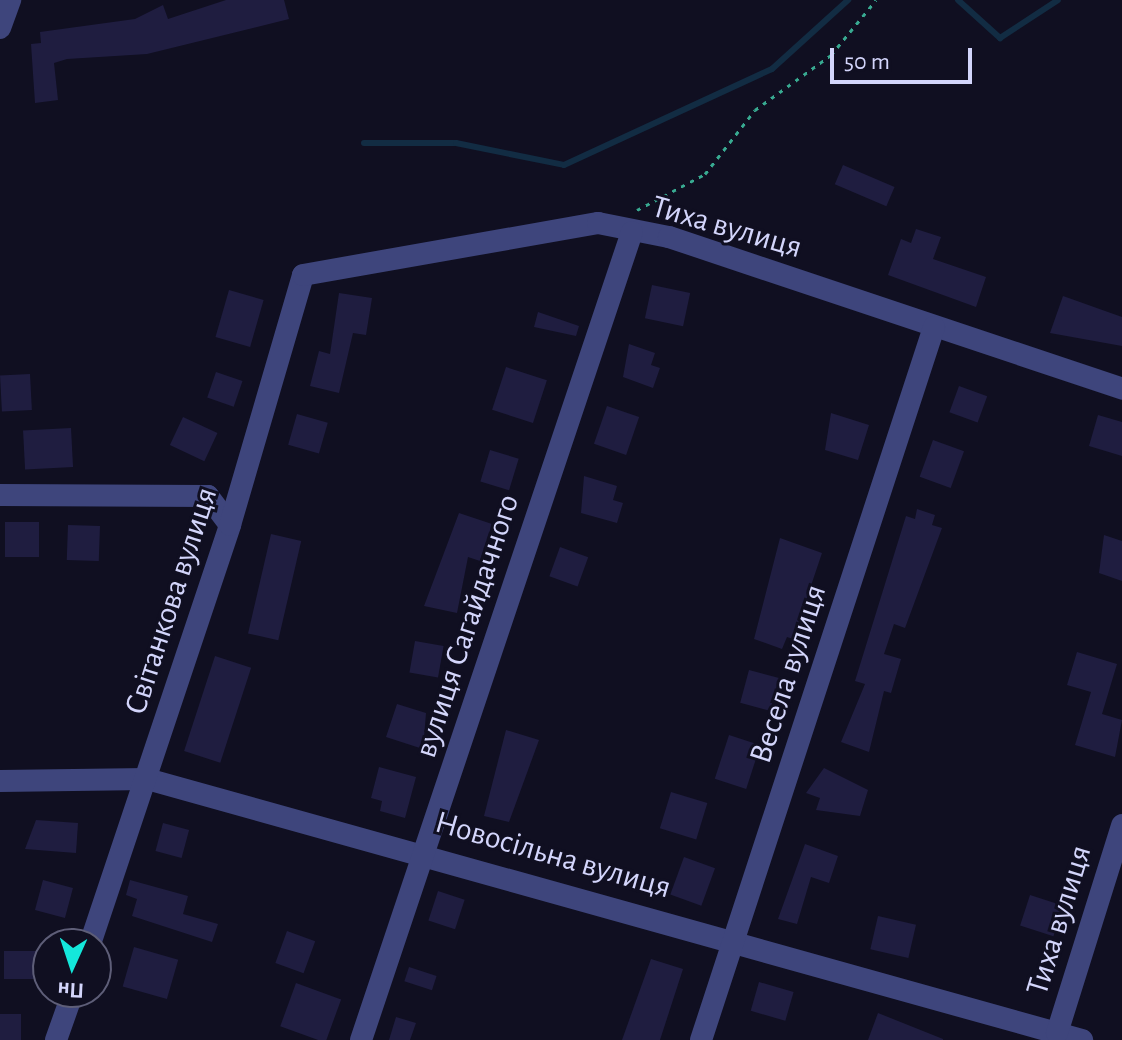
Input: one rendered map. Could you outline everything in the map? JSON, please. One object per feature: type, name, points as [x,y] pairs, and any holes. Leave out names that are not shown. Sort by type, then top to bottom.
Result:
[{"type":"street","points":[[0,28],[10,0]]},
{"type":"street","name":"Тиха вулиця","points":[[303,275],[598,223],[669,237],[1122,389]]},
{"type":"street","name":"вулиця Сагайдачного","points":[[361,1040],[632,232]]},
{"type":"street","name":"Світанкова вулиця","points":[[96,928],[230,525],[303,275]]},
{"type":"street","name":"Весела вулиця","points":[[701,1040],[934,327]]},
{"type":"street","points":[[0,495],[208,496],[230,525]]},
{"type":"street","name":"Новосільна вулиця","points":[[0,781],[147,779],[736,939],[1082,1040]]},
{"type":"street","name":"Тиха вулиця","points":[[1057,1033],[1122,825]]},
{"type":"street","points":[[56,1040],[67,1008]]},
{"type":"path","points":[[632,232],[635,211],[705,174],[755,110],[831,55],[876,0]]},
{"type":"building","points":[[226,0],[284,0],[289,19],[147,54],[67,59],[54,63],[58,100],[35,103],[31,44],[41,43],[40,32],[135,19],[163,5],[168,19]]},
{"type":"building","points":[[843,165],[895,187],[886,206],[835,184]]},
{"type":"building","points":[[916,229],[941,237],[933,259],[986,277],[976,307],[888,275],[901,239],[911,243]]},
{"type":"building","points":[[652,285],[690,293],[683,326],[645,318]]},
{"type":"building","points":[[229,290],[264,300],[250,347],[215,337]]},
{"type":"building","points":[[339,293],[372,298],[366,335],[353,333],[339,393],[310,386],[319,351],[330,354]]},
{"type":"building","points":[[1063,296],[1122,317],[1122,346],[1050,333]]},
{"type":"building","points":[[538,312],[579,326],[576,336],[534,327]]},
{"type":"building","points":[[629,344],[655,353],[651,365],[660,368],[653,388],[623,377]]},
{"type":"building","points":[[506,367],[547,380],[533,423],[492,410]]},
{"type":"building","points":[[216,372],[242,381],[234,407],[207,398]]},
{"type":"building","points":[[30,374],[32,410],[2,412],[0,376]]},
{"type":"building","points":[[959,386],[987,396],[978,423],[949,412]]},
{"type":"building","points":[[607,406],[639,417],[626,455],[594,444]]},
{"type":"building","points":[[831,413],[869,425],[858,460],[825,450]]},
{"type":"building","points":[[297,414],[328,423],[319,454],[288,445]]},
{"type":"building","points":[[1098,415],[1122,422],[1122,456],[1089,446]]},
{"type":"building","points":[[183,417],[217,433],[204,461],[170,445]]},
{"type":"building","points":[[71,428],[73,467],[25,469],[23,431]]},
{"type":"building","points":[[933,440],[964,451],[951,488],[920,477]]},
{"type":"building","points":[[490,450],[519,459],[509,490],[480,482]]},
{"type":"building","points":[[584,476],[617,486],[613,500],[623,503],[617,523],[581,513]]},
{"type":"building","points":[[917,509],[935,515],[932,525],[942,528],[905,628],[894,624],[884,654],[901,659],[891,693],[884,691],[869,752],[841,742],[865,684],[855,681],[906,516],[915,519]]},
{"type":"building","points":[[459,513],[492,524],[480,561],[468,557],[457,613],[424,606]]},
{"type":"building","points":[[5,522],[39,522],[39,557],[5,557]]},
{"type":"building","points":[[68,525],[100,526],[99,561],[67,560]]},
{"type":"building","points":[[271,534],[301,541],[278,640],[248,633]]},
{"type":"building","points":[[1104,535],[1122,541],[1122,581],[1099,573]]},
{"type":"building","points":[[780,538],[822,553],[793,639],[787,637],[782,649],[754,639]]},
{"type":"building","points":[[560,547],[588,557],[578,586],[549,576]]},
{"type":"building","points":[[415,641],[444,646],[438,678],[409,673]]},
{"type":"building","points":[[1077,652],[1117,664],[1102,714],[1122,720],[1115,757],[1075,745],[1091,692],[1067,685]]},
{"type":"building","points":[[215,656],[251,668],[220,763],[184,751]]},
{"type":"building","points":[[749,670],[779,678],[770,711],[740,703]]},
{"type":"building","points":[[397,704],[426,713],[423,749],[386,737]]},
{"type":"building","points":[[506,730],[539,740],[509,822],[484,816]]},
{"type":"building","points":[[729,735],[760,745],[746,789],[715,779]]},
{"type":"building","points":[[379,767],[416,777],[405,818],[380,811],[382,801],[371,798]]},
{"type":"building","points":[[824,768],[868,790],[860,816],[816,810],[820,798],[806,793]]},
{"type":"building","points":[[671,792],[707,803],[696,839],[660,828]]},
{"type":"building","points":[[36,820],[78,823],[76,853],[25,849]]},
{"type":"building","points":[[163,823],[189,830],[182,858],[155,851]]},
{"type":"building","points":[[805,844],[838,856],[829,883],[811,877],[797,924],[778,919]]},
{"type":"building","points":[[684,857],[715,868],[701,906],[670,895]]},
{"type":"building","points":[[43,880],[73,888],[65,918],[35,910]]},
{"type":"building","points":[[130,880],[188,896],[183,914],[218,924],[212,942],[132,916],[137,899],[126,895]]},
{"type":"building","points":[[438,891],[465,900],[455,929],[428,920]]},
{"type":"building","points":[[1030,895],[1063,906],[1053,936],[1020,925]]},
{"type":"building","points":[[878,916],[916,925],[908,958],[870,949]]},
{"type":"building","points":[[287,931],[315,941],[304,973],[275,963]]},
{"type":"building","points":[[134,947],[178,960],[167,999],[123,986]]},
{"type":"building","points":[[4,951],[32,951],[32,979],[4,979]]},
{"type":"building","points":[[651,959],[683,969],[660,1040],[622,1040]]},
{"type":"building","points":[[409,967],[437,976],[432,990],[404,981]]},
{"type":"building","points":[[759,982],[794,992],[785,1021],[751,1011]]},
{"type":"building","points":[[296,983],[341,999],[326,1040],[280,1026]]},
{"type":"building","points":[[878,1013],[943,1039],[943,1040],[868,1040]]},
{"type":"building","points":[[0,1014],[21,1014],[21,1040],[0,1040]]},
{"type":"building","points":[[396,1017],[416,1023],[410,1040],[389,1040]]},
{"type":"waterway","points":[[364,143],[456,143],[564,165],[772,69],[848,0]]},
{"type":"waterway","points":[[958,0],[1000,38],[1058,0]]}]
